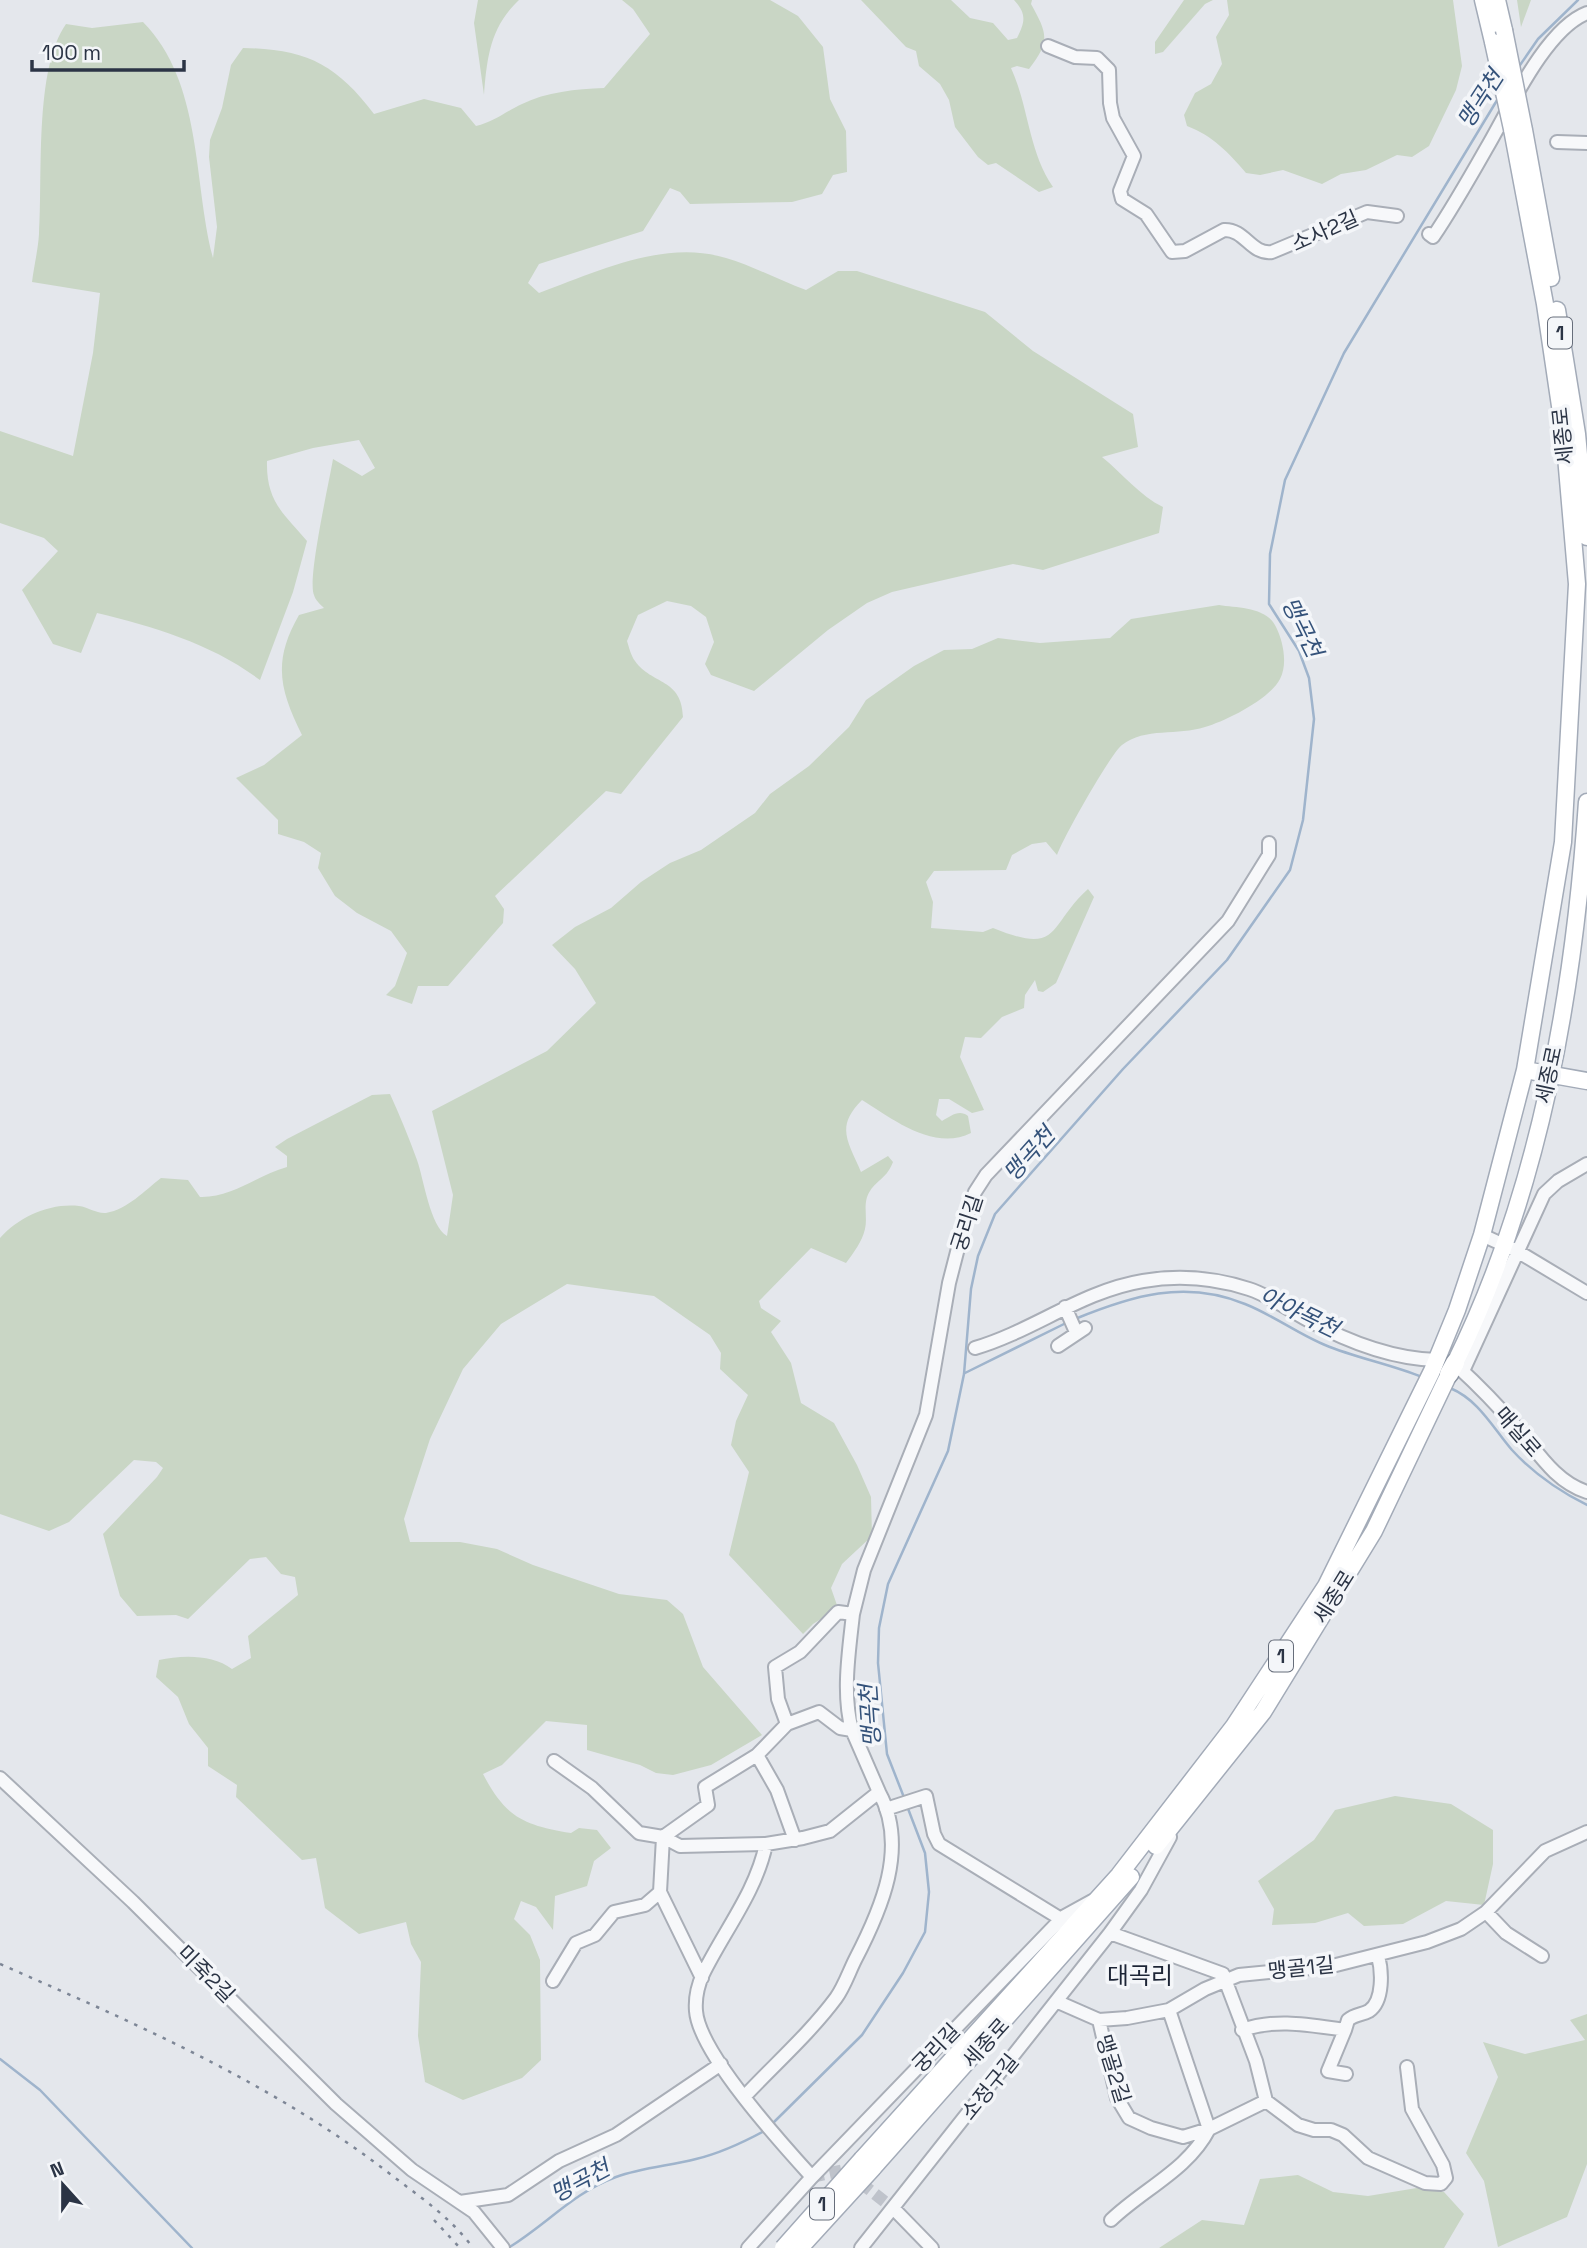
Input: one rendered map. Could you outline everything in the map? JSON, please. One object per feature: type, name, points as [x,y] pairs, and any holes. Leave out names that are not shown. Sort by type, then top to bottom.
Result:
[{"type":"main road","name":"1","points":[[1483,0],[1498,36],[1518,129]]},
{"type":"main road","name":"1","points":[[1497,0],[1498,36]]},
{"type":"main road","name":"세종로","points":[[1518,129],[1577,434],[1587,537]]},
{"type":"main road","name":"세종로","points":[[783,2248],[867,2164],[1097,1919],[1264,1712],[1374,1531],[1441,1395],[1525,1070],[1563,842],[1577,584],[1564,433],[1518,129]]},
{"type":"main road","name":"세종로","points":[[800,2248],[867,2164],[1101,1895],[1194,1782],[1326,1586],[1422,1392],[1447,1368],[1510,1248],[1550,1074],[1570,964],[1581,881],[1587,802]]},
{"type":"main road","points":[[1525,1070],[1587,1081]]},
{"type":"street","points":[[1429,234],[1433,237],[1447,215],[1535,65],[1549,46],[1587,13]]},
{"type":"street","name":"소사2길","points":[[1048,46],[1075,57],[1097,58],[1109,69],[1113,118],[1134,156],[1120,191],[1122,199],[1146,214],[1172,252],[1185,251],[1224,230],[1231,229],[1238,231],[1259,251],[1272,252],[1367,212],[1398,216]]},
{"type":"street","points":[[1557,142],[1587,143]]},
{"type":"street","name":"궁리길","points":[[749,2101],[836,1997],[888,1888],[891,1855],[886,1809],[848,1716],[848,1673],[853,1614],[864,1570],[926,1415],[949,1283],[975,1192],[986,1175],[1228,921],[1269,855],[1269,843]]},
{"type":"street","points":[[1510,1248],[1544,1194],[1558,1181],[1587,1164]]},
{"type":"street","points":[[1482,1235],[1510,1248],[1587,1293]]},
{"type":"street","points":[[975,1348],[1000,1341],[1065,1307],[1142,1281],[1180,1277],[1219,1281],[1251,1290],[1350,1342],[1447,1368]]},
{"type":"street","points":[[1058,1346],[1080,1330],[1065,1307]]},
{"type":"street","name":"매실로","points":[[1447,1368],[1548,1467],[1576,1489],[1587,1493]]},
{"type":"street","points":[[787,1724],[778,1699],[775,1667],[800,1652],[838,1612],[853,1614]]},
{"type":"street","points":[[663,1837],[708,1805],[705,1787],[757,1755],[787,1724],[819,1712],[840,1728],[852,1730]]},
{"type":"street","points":[[757,1755],[777,1790],[795,1840]]},
{"type":"street","points":[[554,1761],[592,1788],[639,1833],[663,1837],[680,1846],[766,1844],[795,1840],[830,1830],[879,1792]]},
{"type":"street","name":"미죽2길","points":[[0,1778],[133,1902],[336,2104],[412,2169],[474,2213],[503,2248]]},
{"type":"street","points":[[886,1809],[926,1796],[934,1834],[939,1844],[1061,1919]]},
{"type":"street","name":"소정구길","points":[[862,2248],[1113,1929],[1141,1890],[1182,1815]]},
{"type":"street","name":"맹골1길","points":[[1099,2020],[1169,2010],[1205,1989],[1239,1975],[1332,1966],[1378,1955],[1461,1929],[1486,1912],[1545,1851],[1587,1832]]},
{"type":"street","points":[[663,1837],[660,1892],[702,1978]]},
{"type":"street","points":[[766,1844],[762,1861],[745,1899],[702,1978],[696,2012],[704,2038],[721,2064],[812,2177]]},
{"type":"street","points":[[554,1981],[576,1943],[595,1935],[614,1912],[645,1905],[660,1892]]},
{"type":"street","name":"궁리길","points":[[748,2248],[812,2177],[1061,1919],[1101,1895]]},
{"type":"street","points":[[1486,1912],[1506,1933],[1542,1955]]},
{"type":"street","points":[[1113,1929],[1161,1954],[1217,1970],[1225,1981],[1256,2061],[1266,2101],[1298,2125],[1314,2130],[1331,2130],[1343,2135],[1368,2158],[1425,2183],[1441,2184],[1446,2178],[1443,2165],[1412,2109],[1407,2067]]},
{"type":"street","points":[[1346,2074],[1328,2071],[1348,2020],[1370,2010],[1376,2000],[1382,1970],[1378,1955]]},
{"type":"street","points":[[1058,2002],[1099,2020]]},
{"type":"street","points":[[1169,2010],[1209,2129]]},
{"type":"street","name":"맹골2길","points":[[1099,2020],[1117,2098],[1129,2118],[1151,2128],[1183,2137],[1209,2129],[1266,2101]]},
{"type":"street","points":[[1242,2029],[1261,2023],[1292,2022],[1345,2030]]},
{"type":"street","points":[[460,2203],[508,2195],[559,2161],[617,2135],[721,2064]]},
{"type":"street","name":"맹골2길","points":[[1111,2220],[1131,2201],[1195,2152],[1209,2129]]},
{"type":"street","points":[[893,2208],[932,2248]]},
{"type":"green space","points":[[478,0],[519,0],[509,10],[496,32],[489,56],[484,95],[474,23]]},
{"type":"green space","points":[[622,0],[770,0],[798,16],[823,47],[830,99],[846,131],[847,172],[833,175],[822,194],[792,202],[690,204],[680,192],[670,188],[643,231],[539,264],[528,283],[539,293],[631,260],[679,252],[703,253],[736,261],[806,290],[838,271],[857,271],[985,312],[1033,351],[1133,414],[1138,447],[1102,457],[1139,491],[1163,507],[1159,533],[1043,570],[1013,564],[892,592],[867,603],[828,630],[754,691],[711,675],[705,664],[714,642],[706,617],[691,606],[667,601],[638,615],[627,641],[632,657],[642,669],[672,688],[681,704],[683,717],[621,794],[606,791],[495,896],[504,909],[503,923],[448,986],[418,986],[412,1004],[386,995],[395,986],[407,953],[391,931],[357,913],[335,896],[318,868],[321,853],[304,842],[278,834],[278,820],[236,778],[264,765],[302,735],[284,690],[282,662],[290,632],[299,615],[324,608],[314,595],[313,571],[333,459],[362,476],[375,468],[359,440],[313,448],[267,461],[267,475],[273,497],[307,541],[293,592],[260,680],[222,656],[182,638],[97,613],[81,653],[53,644],[22,590],[58,551],[44,538],[0,523],[0,431],[73,456],[93,353],[100,293],[32,282],[39,234],[42,125],[49,68],[56,44],[66,24],[92,28],[143,22],[162,47],[176,74],[186,103],[213,258],[217,227],[209,157],[210,140],[222,108],[231,65],[243,48],[285,52],[318,63],[346,83],[374,114],[424,99],[461,108],[476,126],[522,104],[551,94],[604,88],[650,34],[633,9]]},
{"type":"green space","points":[[861,0],[951,0],[970,18],[993,23],[1008,40],[1017,38],[1023,23],[1023,14],[1014,0],[1032,0],[1031,4],[1041,22],[1044,44],[1029,69],[1017,66],[1011,68],[1038,158],[1053,187],[1039,192],[996,163],[988,165],[978,157],[955,127],[949,100],[940,84],[919,66],[916,51],[906,47]]},
{"type":"green space","points":[[1184,0],[1213,0],[1205,4],[1163,52],[1155,54],[1155,42]]},
{"type":"green space","points":[[1227,0],[1453,0],[1462,66],[1456,90],[1429,146],[1412,157],[1397,155],[1366,170],[1341,174],[1322,184],[1283,170],[1260,175],[1246,173],[1220,145],[1187,126],[1184,115],[1195,93],[1211,84],[1222,64],[1216,37],[1229,15]]},
{"type":"green space","points":[[1517,0],[1531,0],[1521,27]]},
{"type":"green space","points":[[1219,605],[1259,612],[1272,620],[1281,639],[1284,660],[1280,679],[1275,687],[1247,708],[1214,724],[1195,730],[1141,736],[1122,745],[1108,763],[1057,855],[1046,842],[1032,844],[1012,855],[1006,870],[934,871],[926,882],[933,902],[931,928],[983,932],[993,928],[1015,936],[1043,938],[1051,933],[1088,889],[1094,897],[1056,983],[1043,992],[1038,991],[1035,980],[1025,995],[1024,1008],[1002,1017],[981,1038],[965,1037],[960,1057],[984,1110],[972,1113],[949,1099],[939,1099],[936,1115],[942,1121],[955,1114],[965,1114],[968,1116],[971,1133],[957,1138],[928,1136],[899,1123],[862,1100],[846,1126],[848,1143],[861,1172],[888,1156],[893,1162],[868,1196],[865,1229],[860,1243],[846,1263],[811,1248],[759,1301],[761,1308],[781,1321],[771,1332],[791,1363],[801,1403],[834,1423],[871,1497],[872,1536],[842,1564],[831,1588],[838,1608],[803,1634],[729,1555],[749,1472],[731,1445],[736,1421],[748,1395],[720,1369],[721,1353],[710,1335],[654,1296],[567,1284],[501,1324],[463,1369],[430,1439],[404,1519],[410,1542],[460,1542],[497,1549],[533,1565],[619,1594],[667,1600],[683,1614],[703,1667],[762,1735],[711,1765],[673,1775],[656,1773],[640,1765],[587,1750],[587,1725],[546,1721],[502,1765],[483,1774],[500,1801],[518,1817],[541,1827],[571,1833],[579,1828],[597,1830],[611,1848],[594,1861],[587,1886],[555,1896],[553,1930],[536,1907],[521,1901],[514,1919],[530,1935],[540,1960],[541,2060],[522,2078],[463,2100],[425,2082],[418,2036],[421,1962],[411,1944],[406,1922],[359,1934],[325,1908],[316,1858],[302,1860],[236,1797],[237,1785],[208,1766],[208,1748],[189,1724],[178,1697],[156,1677],[159,1660],[177,1657],[206,1658],[232,1669],[251,1658],[248,1636],[298,1595],[295,1577],[281,1574],[266,1557],[250,1559],[188,1619],[176,1615],[137,1616],[120,1596],[103,1534],[157,1477],[163,1468],[156,1462],[134,1460],[69,1522],[49,1531],[0,1514],[0,1238],[25,1218],[46,1209],[68,1206],[103,1213],[114,1211],[135,1199],[161,1178],[188,1180],[200,1197],[234,1190],[287,1167],[287,1156],[275,1147],[287,1139],[372,1095],[390,1094],[417,1160],[436,1223],[447,1236],[453,1195],[432,1111],[547,1051],[596,1003],[575,969],[552,945],[575,927],[611,908],[641,882],[670,863],[701,850],[755,813],[770,794],[809,766],[849,727],[866,700],[914,666],[944,650],[972,649],[998,638],[1040,643],[1110,638],[1131,619]]},
{"type":"green space","points":[[1395,1796],[1451,1804],[1493,1830],[1493,1864],[1484,1905],[1446,1901],[1403,1924],[1364,1926],[1348,1913],[1315,1923],[1272,1925],[1274,1909],[1258,1881],[1314,1840],[1335,1810]]},
{"type":"green space","points":[[1587,2014],[1587,2164],[1567,2217],[1498,2247],[1484,2181],[1466,2153],[1498,2077],[1483,2042],[1525,2054],[1585,2040],[1570,2020]]},
{"type":"green space","points":[[1298,2175],[1333,2192],[1368,2196],[1423,2187],[1444,2192],[1464,2214],[1444,2248],[1159,2248],[1202,2220],[1244,2225],[1260,2179]]},
{"type":"waterway","name":"맹곡천","points":[[1518,68],[1538,39],[1578,0]]},
{"type":"waterway","name":"맹곡천","points":[[905,1800],[887,1754],[878,1663],[879,1628],[888,1584],[948,1451],[964,1374],[971,1289],[978,1256],[995,1214],[1123,1069],[1227,960],[1290,870],[1303,820],[1314,719],[1309,678],[1299,651],[1269,604],[1270,554],[1285,480],[1344,353],[1499,97]]},
{"type":"waterway","name":"아야목천","points":[[1075,1319],[1138,1298],[1180,1292],[1201,1293],[1245,1304],[1325,1345],[1422,1377]]},
{"type":"waterway","name":"아야목천","points":[[965,1373],[1066,1323]]},
{"type":"waterway","name":"아야목천","points":[[1450,1388],[1477,1407],[1512,1450],[1538,1474],[1587,1505]]},
{"type":"waterway","name":"맹곡천","points":[[771,2125],[862,2035],[903,1973],[925,1932],[929,1892],[925,1853],[907,1806]]},
{"type":"waterway","name":"맹곡천","points":[[0,2059],[40,2090],[192,2248]]},
{"type":"waterway","name":"맹곡천","points":[[508,2248],[573,2200],[601,2183],[636,2171],[714,2154],[766,2130]]},
{"type":"tunnel","points":[[812,2177],[844,2170],[893,2208]]},
{"type":"railway","points":[[0,1964],[204,2058],[302,2113],[426,2201],[456,2228],[473,2248]]},
{"type":"railway","points":[[434,2220],[460,2248]]},
{"type":"district","name":"대곡리","points":[[1140,1976]]}]
